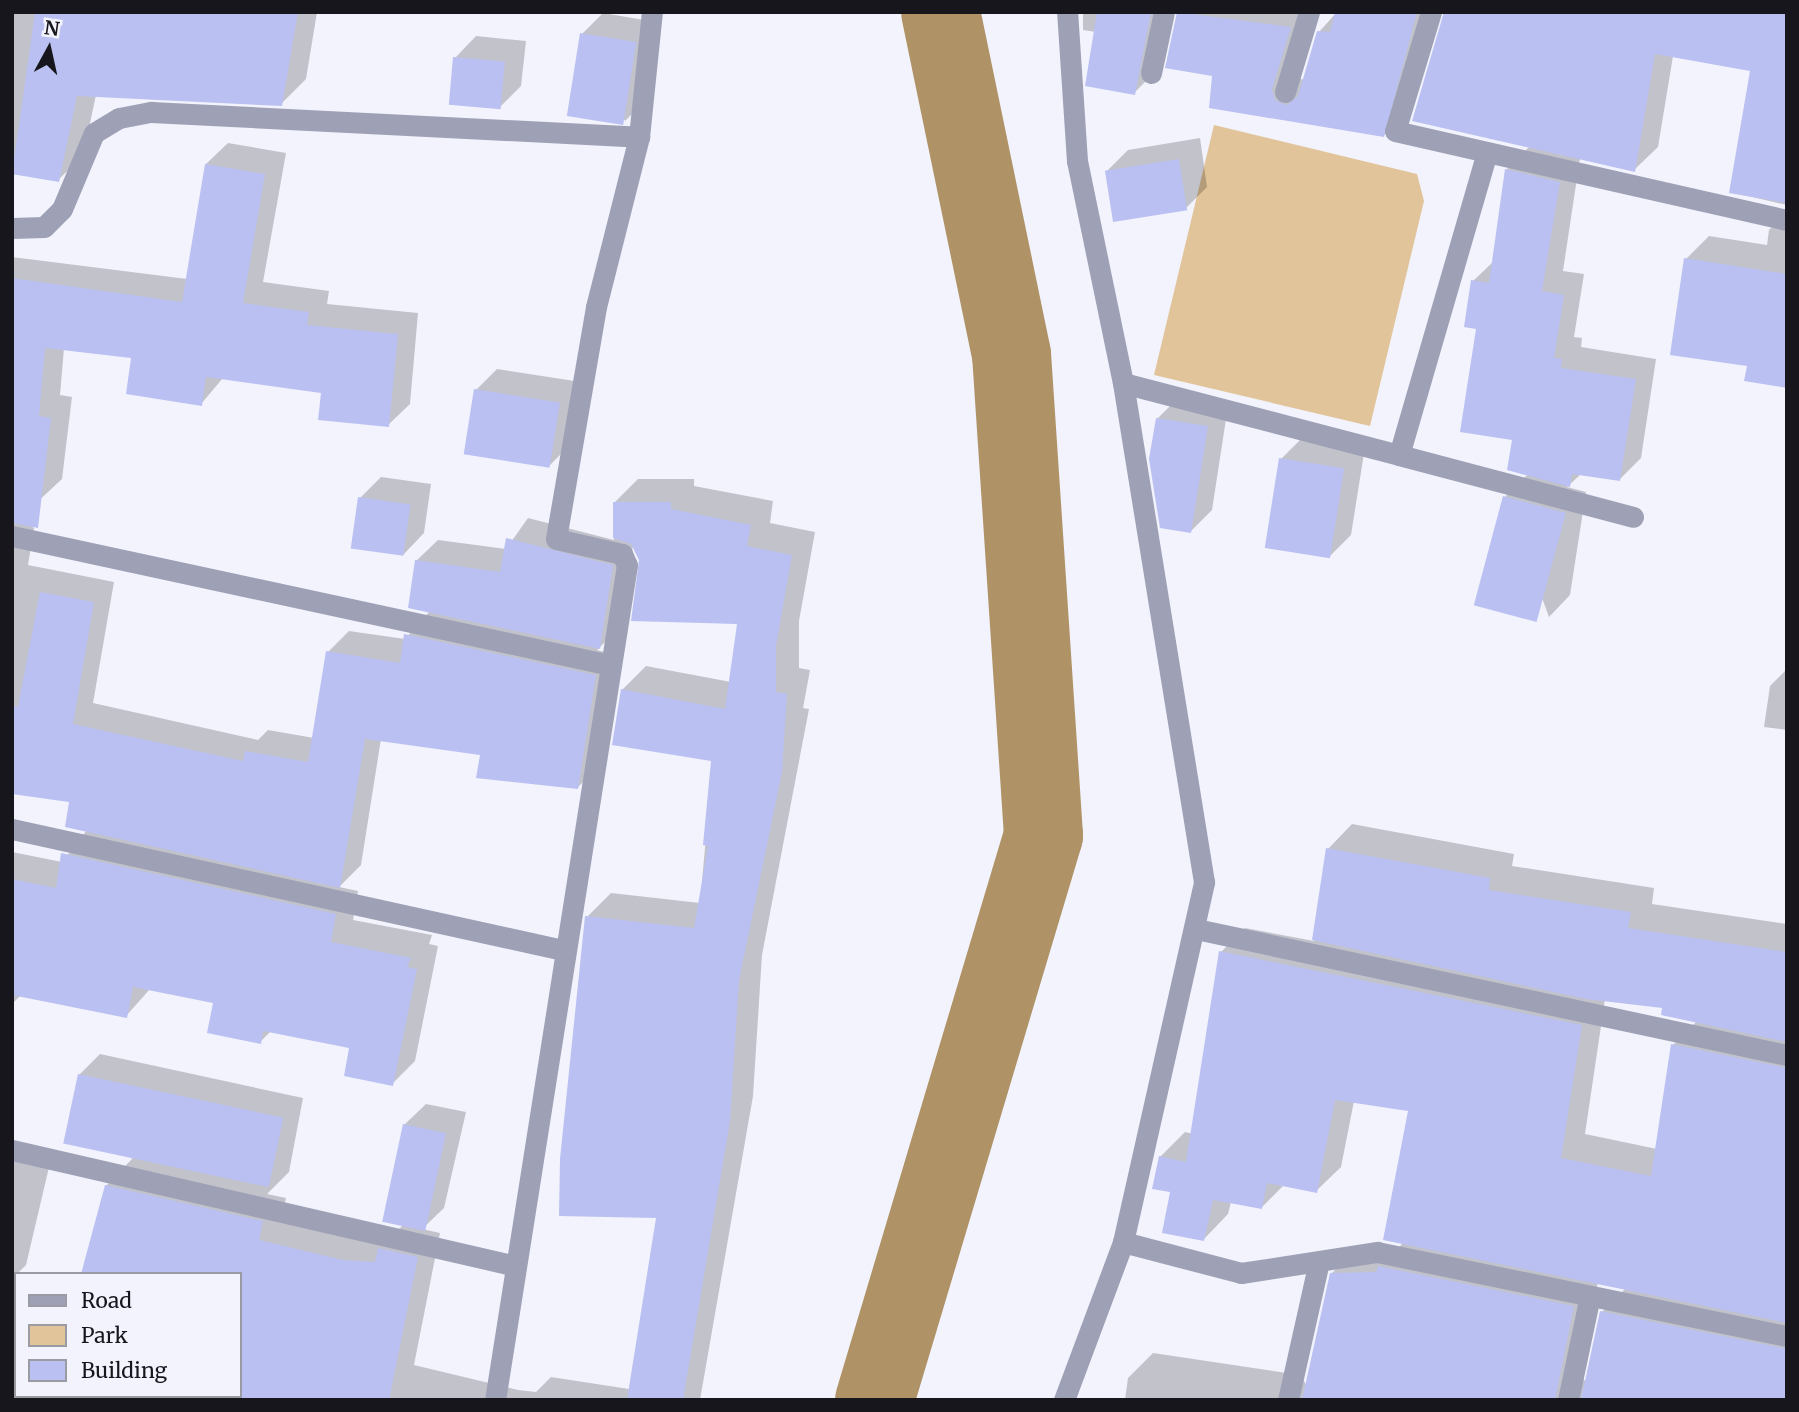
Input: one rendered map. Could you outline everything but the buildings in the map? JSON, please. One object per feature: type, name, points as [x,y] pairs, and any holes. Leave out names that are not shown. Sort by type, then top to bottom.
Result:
[{"type":"street","points":[[495,1400],[512,1265],[627,565],[622,554],[556,539],[596,307],[639,137],[652,12]]},
{"type":"street","points":[[1064,1400],[1123,1242],[1196,929],[1204,851],[1122,383],[1077,161],[1067,12]]},
{"type":"street","points":[[1151,74],[1164,12]]},
{"type":"street","points":[[1285,92],[1309,12]]},
{"type":"street","points":[[1431,12],[1395,131],[1787,220]]},
{"type":"street","points":[[12,228],[44,227],[62,209],[94,133],[119,118],[151,112],[639,137]]},
{"type":"street","points":[[1399,456],[1487,153]]},
{"type":"street","points":[[1122,383],[1633,517]]},
{"type":"street","points":[[12,536],[610,665]]},
{"type":"street","points":[[12,829],[563,950]]},
{"type":"street","points":[[1196,929],[1787,1055]]},
{"type":"street","points":[[12,1150],[512,1265]]},
{"type":"street","points":[[1123,1242],[1241,1273],[1318,1266],[1347,1253],[1377,1252],[1787,1336]]},
{"type":"street","points":[[1288,1400],[1318,1266]]},
{"type":"street","points":[[1568,1400],[1590,1296]]},
{"type":"green space","points":[[1214,125],[1417,174],[1424,201],[1370,426],[1154,375]]},
{"type":"waterway","points":[[874,1400],[1043,835],[1011,354],[940,12]]}]
